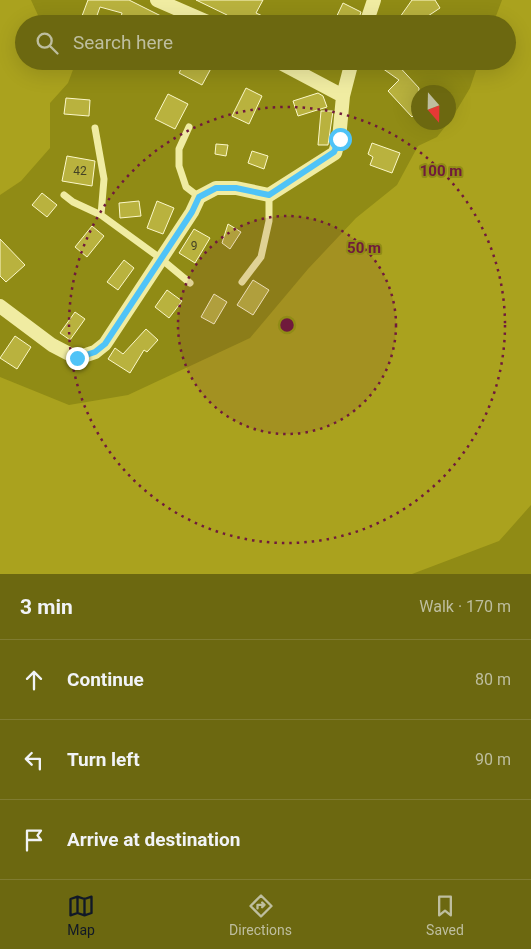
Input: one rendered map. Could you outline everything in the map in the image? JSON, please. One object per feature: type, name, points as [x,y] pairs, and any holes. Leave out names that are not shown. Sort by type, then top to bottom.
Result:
[{"type":"street","points":[[157,0],[191,15]]},
{"type":"street","points":[[369,15],[374,0]]},
{"type":"street","points":[[294,70],[343,96]]},
{"type":"street","points":[[0,306],[52,345],[77,358],[95,352],[105,344],[192,212],[199,197],[216,188],[236,188],[269,195],[334,152],[340,139],[343,96],[350,70]]},
{"type":"lane","points":[[189,127],[179,148],[179,166],[186,187],[199,197]]},
{"type":"lane","points":[[96,128],[104,179],[101,215]]},
{"type":"lane","points":[[64,195],[73,202],[101,215],[160,258],[190,283]]},
{"type":"lane","points":[[242,282],[261,257],[269,221],[269,195]]},
{"type":"shaded area","points":[[0,0],[31,0],[38,15],[15,15],[15,70],[73,70],[68,83],[50,103],[50,148],[21,181],[0,195]]},
{"type":"shaded area","points":[[502,0],[531,0],[531,505],[499,541],[412,574],[0,574],[0,377],[69,405],[128,395],[250,338],[308,269],[356,218],[397,185],[418,146],[437,137],[443,130],[456,130],[456,111],[470,88],[476,70],[516,70],[516,15],[496,15]]},
{"type":"building","points":[[88,0],[129,0],[159,15],[122,15],[122,13],[100,7],[97,15],[82,15]]},
{"type":"building","points":[[196,0],[263,0],[256,13],[260,15],[227,15]]},
{"type":"building","points":[[412,0],[435,0],[440,8],[430,15],[401,15]]},
{"type":"building","points":[[343,3],[361,12],[360,15],[337,15]]},
{"type":"building","points":[[180,70],[210,70],[202,85],[179,73]]},
{"type":"building","points":[[385,70],[402,70],[416,85],[411,85],[411,116],[388,91],[399,80]]},
{"type":"building","points":[[246,88],[262,96],[249,124],[232,116]]},
{"type":"building","points":[[318,93],[323,96],[327,107],[298,116],[293,101]]},
{"type":"building","points":[[168,94],[188,104],[175,129],[155,119]]},
{"type":"building","points":[[66,98],[90,100],[89,116],[64,114]]},
{"type":"building","points":[[321,111],[333,111],[328,145],[318,145]]},
{"type":"building","points":[[372,143],[400,153],[392,173],[370,165],[373,157],[368,154]]},
{"type":"building","points":[[216,144],[228,145],[226,156],[215,154]]},
{"type":"building","points":[[252,151],[268,156],[264,169],[248,163]]},
{"type":"building","points":[[67,156],[95,161],[92,186],[62,181]]},
{"type":"building","points":[[42,193],[57,205],[47,217],[32,205]]},
{"type":"building","points":[[139,201],[141,216],[120,218],[119,203]]},
{"type":"building","points":[[157,201],[174,208],[163,234],[147,228]]},
{"type":"building","points":[[228,224],[241,232],[230,249],[222,243]]},
{"type":"building","points":[[92,226],[104,236],[87,257],[75,247]]},
{"type":"building","points":[[194,229],[210,238],[195,263],[179,253]]},
{"type":"building","points":[[0,239],[25,265],[6,282],[0,276]]},
{"type":"building","points":[[124,260],[134,268],[118,290],[107,282]]},
{"type":"building","points":[[253,280],[269,290],[253,315],[237,305]]},
{"type":"building","points":[[167,290],[182,301],[169,318],[155,307]]},
{"type":"building","points":[[214,294],[227,302],[214,324],[201,317]]},
{"type":"building","points":[[75,312],[85,319],[70,340],[60,333]]},
{"type":"building","points":[[146,329],[158,340],[147,352],[144,350],[130,373],[108,359],[115,348],[123,354]]},
{"type":"building","points":[[15,336],[31,347],[17,369],[0,358]]},
{"type":"route","points":[[77,358],[95,352],[105,344],[192,212],[199,197],[216,188],[236,188],[269,195],[334,152],[340,139]]}]
